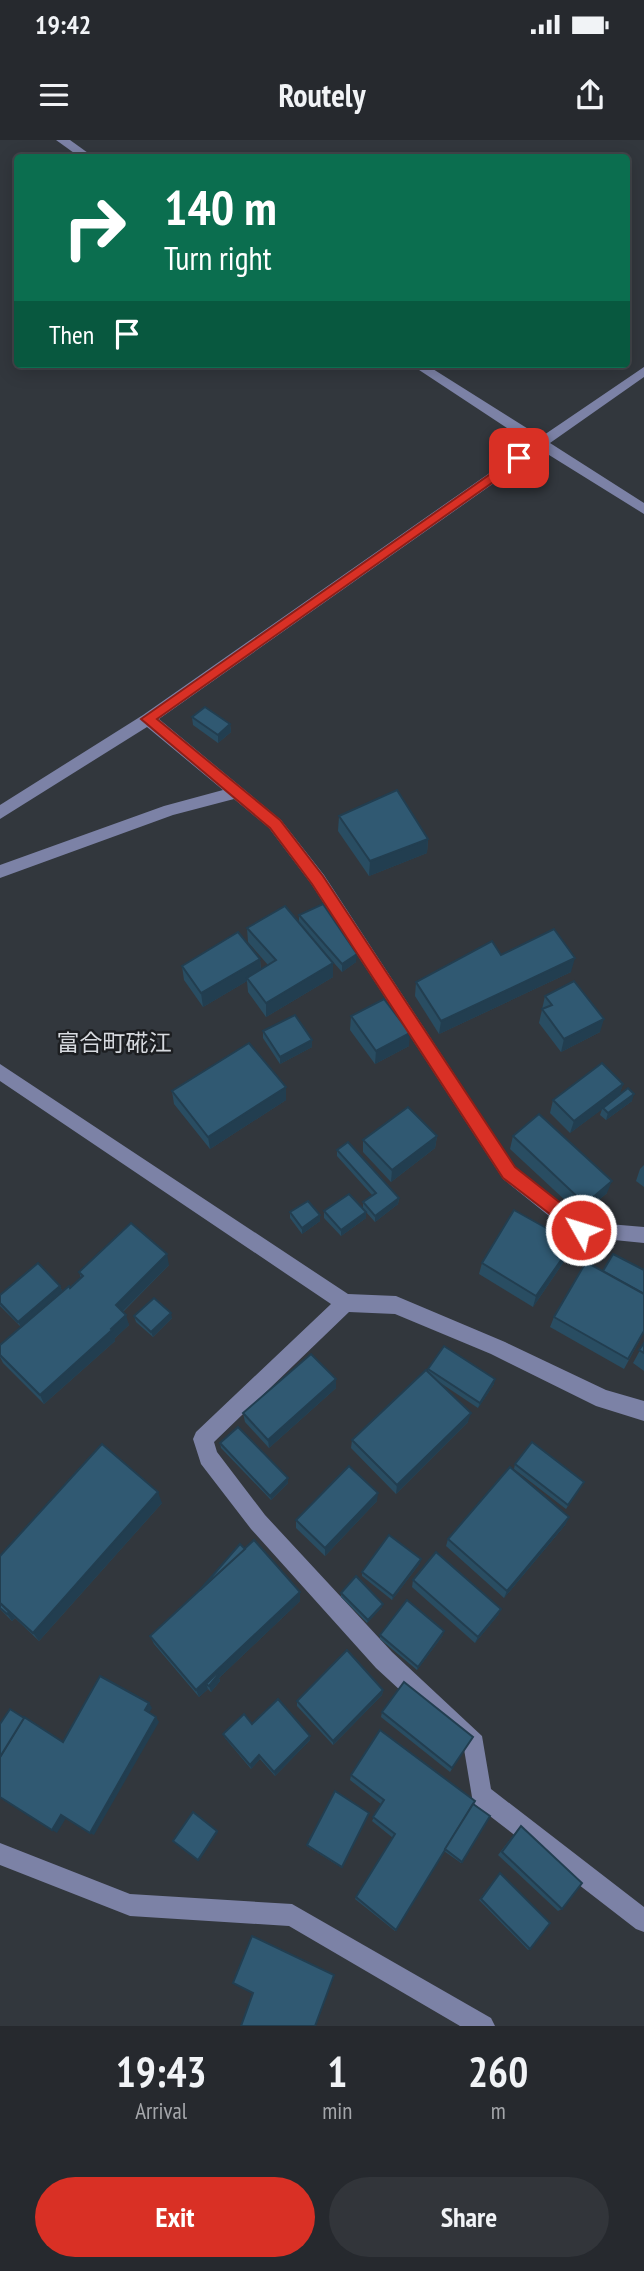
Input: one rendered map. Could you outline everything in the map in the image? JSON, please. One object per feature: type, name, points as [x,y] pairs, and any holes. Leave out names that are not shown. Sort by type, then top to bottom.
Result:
[{"type":"street","points":[[62,140],[84,154]]},
{"type":"street","points":[[422,368],[644,509]]},
{"type":"street","points":[[0,813],[148,719],[644,371]]},
{"type":"street","points":[[148,719],[275,824],[318,880],[509,1173],[581,1230],[644,1235]]},
{"type":"street","points":[[0,872],[170,810],[237,792]]},
{"type":"street","points":[[0,1072],[345,1303],[396,1305],[498,1348],[603,1399],[644,1411]]},
{"type":"street","points":[[345,1303],[203,1438],[208,1457],[258,1522],[375,1650],[474,1744],[481,1795],[644,1921]]},
{"type":"street","points":[[0,1854],[130,1905],[292,1914],[483,2026]]},
{"type":"building","points":[[205,707],[230,724],[218,735],[192,717]]},
{"type":"building","points":[[397,790],[428,839],[370,861],[339,816]]},
{"type":"building","points":[[323,904],[357,954],[342,964],[299,915]]},
{"type":"building","points":[[285,906],[333,963],[266,1003],[247,978],[276,960],[247,928]]},
{"type":"building","points":[[554,929],[575,958],[441,1021],[416,982],[492,941],[501,955]]},
{"type":"building","points":[[238,932],[260,959],[201,993],[182,966]]},
{"type":"building","points":[[574,981],[604,1019],[564,1039],[542,1009],[552,1005],[545,996]]},
{"type":"building","points":[[384,999],[410,1033],[376,1051],[351,1016]]},
{"type":"building","points":[[295,1015],[312,1040],[280,1057],[263,1031]]},
{"type":"building","points":[[249,1043],[286,1087],[208,1137],[172,1091]]},
{"type":"building","points":[[602,1063],[623,1084],[574,1121],[553,1100]]},
{"type":"building","points":[[628,1088],[634,1094],[608,1113],[603,1108]]},
{"type":"building","points":[[408,1107],[437,1136],[392,1170],[363,1140]]},
{"type":"building","points":[[539,1114],[612,1181],[585,1204],[513,1136]]},
{"type":"building","points":[[348,1142],[399,1198],[375,1216],[363,1202],[376,1193],[337,1150]]},
{"type":"building","points":[[349,1194],[366,1212],[341,1230],[324,1211]]},
{"type":"building","points":[[308,1201],[320,1215],[302,1228],[290,1212]]},
{"type":"building","points":[[514,1210],[573,1243],[536,1296],[482,1263]]},
{"type":"building","points":[[131,1223],[167,1254],[116,1305],[126,1315],[40,1395],[0,1355],[0,1345],[83,1276],[79,1272]]},
{"type":"building","points":[[613,1254],[644,1270],[644,1294],[603,1271]]},
{"type":"building","points":[[586,1262],[644,1294],[644,1331],[628,1359],[554,1317]]},
{"type":"building","points":[[38,1263],[60,1286],[18,1322],[0,1303],[0,1295]]},
{"type":"building","points":[[154,1298],[171,1313],[151,1332],[134,1316]]},
{"type":"building","points":[[444,1346],[495,1379],[480,1403],[428,1369]]},
{"type":"building","points":[[311,1354],[336,1379],[268,1440],[243,1413]]},
{"type":"building","points":[[426,1370],[471,1413],[397,1485],[352,1440]]},
{"type":"building","points":[[238,1427],[288,1478],[270,1496],[220,1443]]},
{"type":"building","points":[[532,1442],[584,1482],[568,1505],[515,1464]]},
{"type":"building","points":[[102,1444],[158,1492],[33,1633],[0,1603],[0,1556]]},
{"type":"building","points":[[349,1466],[378,1493],[325,1548],[296,1520]]},
{"type":"building","points":[[510,1467],[569,1517],[507,1591],[448,1539]]},
{"type":"building","points":[[389,1535],[421,1559],[393,1596],[362,1572]]},
{"type":"building","points":[[254,1540],[300,1592],[196,1690],[150,1636]]},
{"type":"building","points":[[240,1544],[245,1549],[200,1590]]},
{"type":"building","points":[[436,1552],[501,1609],[478,1637],[413,1580]]},
{"type":"building","points":[[356,1576],[383,1604],[368,1620],[341,1593]]},
{"type":"building","points":[[407,1600],[444,1631],[418,1667],[380,1635]]},
{"type":"building","points":[[0,1603],[9,1612],[7,1614],[0,1608]]},
{"type":"building","points":[[347,1650],[383,1690],[333,1741],[297,1701]]},
{"type":"building","points":[[218,1675],[209,1686],[206,1684]]},
{"type":"building","points":[[100,1676],[149,1703],[145,1710],[156,1717],[90,1833],[61,1815],[52,1830],[0,1797],[0,1757],[24,1717],[63,1742]]},
{"type":"building","points":[[404,1682],[473,1737],[452,1768],[382,1712]]},
{"type":"building","points":[[278,1699],[310,1736],[274,1772],[259,1755],[250,1765],[223,1734],[244,1714],[252,1724]]},
{"type":"building","points":[[10,1709],[24,1718],[0,1757],[0,1724]]},
{"type":"building","points":[[380,1730],[475,1801],[396,1930],[356,1897],[395,1834],[373,1817],[384,1800],[351,1775]]},
{"type":"building","points":[[335,1791],[369,1813],[342,1867],[307,1845]]},
{"type":"building","points":[[473,1804],[490,1816],[462,1862],[445,1849]]},
{"type":"building","points":[[193,1812],[217,1831],[198,1860],[173,1841]]},
{"type":"building","points":[[521,1826],[582,1883],[562,1909],[502,1852]]},
{"type":"building","points":[[500,1873],[550,1923],[530,1949],[481,1899]]},
{"type":"building","points":[[252,1936],[334,1975],[315,2026],[241,2026],[253,1993],[233,1983]]},
{"type":"district","name":"富合町硴江","points":[[114,1043]]},
{"type":"route","points":[[519,458],[148,719],[275,824],[318,880],[509,1173],[581,1230]]}]
